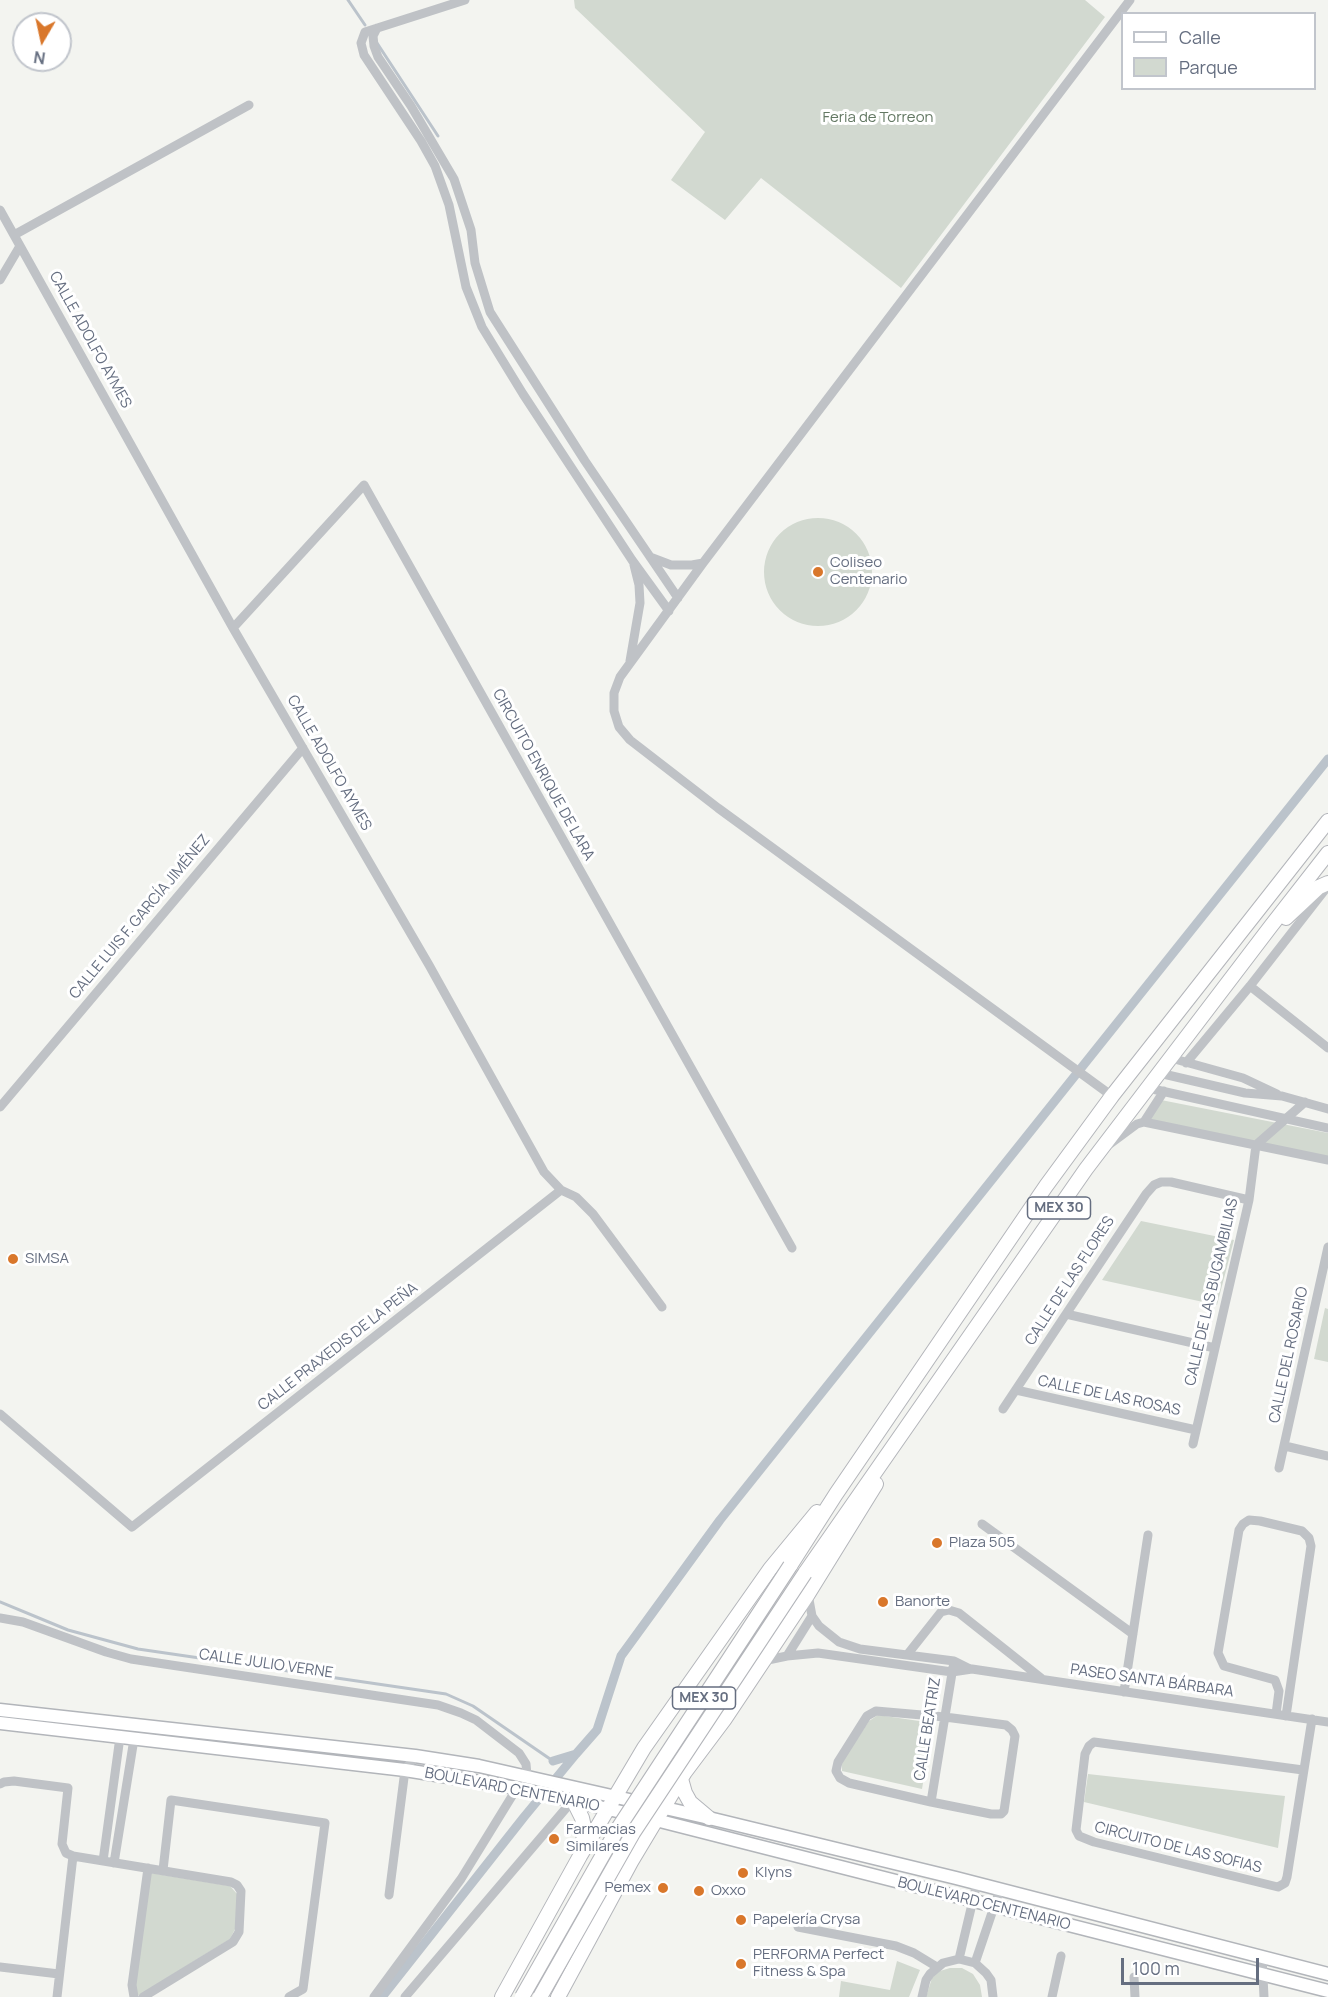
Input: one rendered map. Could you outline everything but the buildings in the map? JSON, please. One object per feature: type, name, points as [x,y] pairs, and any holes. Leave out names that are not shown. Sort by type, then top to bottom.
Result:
[{"type":"main road","name":"MEX 30","points":[[522,1997],[617,1830],[836,1494],[1046,1186],[1112,1096],[1328,821]]},
{"type":"main road","name":"MEX 30","points":[[540,1997],[633,1833],[805,1573],[1101,1150],[1328,853]]},
{"type":"main road","points":[[1270,926],[1284,920],[1319,887],[1328,884]]},
{"type":"main road","points":[[558,1997],[663,1808],[808,1594],[865,1504],[906,1428]]},
{"type":"main road","points":[[502,1997],[583,1850],[644,1748],[793,1538],[836,1494]]},
{"type":"main road","name":"BOULEVARD CENTENARIO","points":[[0,1710],[416,1756],[532,1777],[570,1795]]},
{"type":"main road","name":"BOULEVARD CENTENARIO","points":[[0,1724],[405,1770],[663,1808],[977,1883],[1328,1974]]},
{"type":"main road","points":[[120,1737],[131,1731],[204,1733]]},
{"type":"main road","points":[[244,1751],[291,1752],[307,1744]]},
{"type":"main road","points":[[644,1748],[650,1766],[658,1772],[683,1776]]},
{"type":"main road","points":[[683,1776],[684,1793],[690,1802],[709,1818]]},
{"type":"main road","points":[[570,1795],[584,1827],[583,1850]]},
{"type":"main road","name":"BOULEVARD CENTENARIO","points":[[611,1802],[656,1820],[1328,1991]]},
{"type":"main road","points":[[583,1850],[597,1840],[608,1841],[618,1845],[631,1862]]},
{"type":"street","points":[[465,0],[365,32],[361,43],[364,55],[435,166],[449,205],[459,256],[473,307],[482,327],[632,560],[669,610]]},
{"type":"street","points":[[1112,1096],[718,808],[630,740],[619,726],[614,711],[614,693],[620,677],[703,562],[1130,0]]},
{"type":"street","points":[[377,28],[374,46],[378,57],[411,105],[454,179],[471,230],[478,273],[490,312],[537,387],[678,598]]},
{"type":"street","points":[[14,235],[249,105]]},
{"type":"street","name":"CALLE ADOLFO AYMES","points":[[0,210],[233,628],[423,954],[544,1172],[561,1190],[576,1197],[593,1214],[662,1307]]},
{"type":"street","points":[[0,280],[20,246]]},
{"type":"street","points":[[523,394],[537,387]]},
{"type":"street","name":"CIRCUITO ENRIQUE DE LARA","points":[[233,628],[364,485],[792,1248]]},
{"type":"street","points":[[650,557],[671,565],[692,565],[703,562]]},
{"type":"street","points":[[629,665],[640,603],[639,585],[632,560]]},
{"type":"street","name":"CALLE LUIS F. GARCÍA JIMÉNEZ","points":[[0,1107],[303,748]]},
{"type":"street","points":[[1186,1062],[1250,986],[1328,884]]},
{"type":"street","points":[[1250,986],[1328,1048]]},
{"type":"street","points":[[1171,1058],[1256,1083],[1282,1096]]},
{"type":"street","points":[[1203,1084],[1206,1068]]},
{"type":"street","points":[[1159,1073],[1226,1089],[1282,1096],[1328,1108]]},
{"type":"street","points":[[1226,1089],[1229,1074]]},
{"type":"street","points":[[1148,1088],[1328,1128]]},
{"type":"street","points":[[1144,1122],[1164,1091]]},
{"type":"street","points":[[1256,1145],[1305,1102]]},
{"type":"street","points":[[1101,1150],[1137,1124],[1144,1122],[1328,1161]]},
{"type":"street","name":"CALLE DE LAS BUGAMBILIAS","points":[[1193,1444],[1249,1200],[1256,1145]]},
{"type":"street","name":"CALLE DE LAS FLORES","points":[[1003,1409],[1154,1185],[1171,1182],[1249,1200]]},
{"type":"street","name":"CALLE PRAXEDIS DE LA PEÑA","points":[[0,1414],[132,1527],[561,1190]]},
{"type":"street","name":"CALLE DEL ROSARIO","points":[[1280,1468],[1328,1247]]},
{"type":"street","points":[[1066,1314],[1215,1348]]},
{"type":"street","name":"CALLE DE LAS ROSAS","points":[[1016,1390],[1196,1430]]},
{"type":"street","points":[[1285,1446],[1328,1456]]},
{"type":"street","points":[[1249,1520],[1302,1531],[1309,1538],[1311,1546],[1281,1715],[1279,1691],[1275,1680],[1224,1666],[1218,1653],[1239,1530],[1249,1520]]},
{"type":"street","points":[[982,1524],[1133,1634]]},
{"type":"street","points":[[1124,1692],[1148,1534]]},
{"type":"street","points":[[787,1656],[812,1616],[808,1594]]},
{"type":"street","points":[[907,1655],[941,1612],[949,1610],[959,1613],[1043,1680]]},
{"type":"street","name":"PASEO SANTA BÁRBARA","points":[[812,1616],[819,1626],[838,1642],[860,1648],[954,1661],[972,1670]]},
{"type":"street","name":"CALLE JULIO VERNE","points":[[0,1618],[23,1622],[132,1659],[451,1708],[476,1720],[519,1753],[532,1777]]},
{"type":"street","name":"PASEO SANTA BÁRBARA","points":[[763,1661],[804,1654],[833,1654],[952,1672],[972,1670],[1328,1722]]},
{"type":"street","name":"CALLE BEATRIZ","points":[[931,1803],[954,1661]]},
{"type":"street","points":[[876,1711],[945,1717],[1006,1725],[1012,1730],[1015,1736],[1004,1811],[1001,1814],[931,1803],[849,1783],[840,1778],[836,1771],[838,1762],[867,1716],[876,1711]]},
{"type":"street","name":"CIRCUITO DE LAS SOFIAS","points":[[1303,1770],[1094,1742],[1085,1754],[1076,1830],[1079,1836],[1094,1842],[1278,1887],[1285,1883],[1287,1877],[1312,1719]]},
{"type":"street","points":[[103,1861],[120,1737]]},
{"type":"street","points":[[114,1863],[134,1739]]},
{"type":"street","points":[[394,1754],[405,1770]]},
{"type":"street","points":[[389,1895],[405,1770],[416,1756]]},
{"type":"street","points":[[0,1784],[14,1781],[68,1788],[62,1844],[66,1853],[73,1856],[231,1882],[237,1885],[241,1891],[239,1932],[233,1942],[142,1997]]},
{"type":"street","points":[[374,1997],[461,1879],[523,1789]]},
{"type":"street","points":[[405,1997],[570,1795]]},
{"type":"street","points":[[163,1870],[171,1800],[325,1823],[303,1989],[289,1997]]},
{"type":"street","points":[[57,1997],[73,1856]]},
{"type":"street","points":[[134,1997],[132,1985],[148,1868]]},
{"type":"street","points":[[959,1959],[977,1883]]},
{"type":"street","points":[[975,1963],[1000,1889]]},
{"type":"street","points":[[798,1927],[896,1946],[938,1966]]},
{"type":"street","points":[[1052,1997],[1061,1956]]},
{"type":"street","points":[[1262,1957],[1264,1997]]},
{"type":"street","points":[[922,1997],[926,1980],[938,1966],[959,1959],[975,1963],[986,1972],[991,1980],[993,1997]]},
{"type":"street","points":[[0,1967],[59,1974]]},
{"type":"street","points":[[1134,1977],[1135,1997]]},
{"type":"green space","name":"Feria de Torreon","points":[[574,0],[1085,0],[1105,17],[901,288],[761,178],[725,220],[671,180],[705,132],[575,8]]},
{"type":"green space","name":"Coliseo Centenario","points":[[818,518],[839,522],[856,534],[868,551],[872,572],[868,593],[856,610],[839,622],[818,626],[797,622],[780,610],[768,593],[764,572],[768,551],[780,534],[797,522]]},
{"type":"green space","points":[[1161,1100],[1328,1133],[1328,1158],[1150,1120]]},
{"type":"green space","points":[[1141,1221],[1234,1240],[1217,1305],[1102,1280]]},
{"type":"green space","points":[[1325,1308],[1328,1309],[1328,1362],[1314,1359]]},
{"type":"green space","points":[[878,1715],[933,1723],[922,1789],[842,1771],[842,1762],[869,1721]]},
{"type":"green space","points":[[1088,1774],[1285,1796],[1278,1848],[1084,1802]]},
{"type":"green space","points":[[151,1873],[230,1886],[238,1895],[235,1929],[230,1939],[136,1997],[135,1984]]},
{"type":"green space","points":[[897,1961],[920,1970],[909,1997],[839,1997],[841,1981],[890,1990]]},
{"type":"green space","points":[[962,1968],[973,1974],[980,1985],[982,1997],[926,1997],[932,1978],[940,1971]]},
{"type":"waterway","points":[[348,0],[365,25]]},
{"type":"waterway","points":[[377,43],[438,136]]},
{"type":"waterway","points":[[553,1761],[576,1754],[597,1730],[621,1656],[720,1520],[1328,759]]},
{"type":"waterway","points":[[0,1602],[68,1630],[138,1649],[446,1694],[473,1706],[553,1761]]},
{"type":"waterway","points":[[382,1997],[576,1754]]},
{"type":"place","name":"Coliseo Centenario","points":[[818,572]]},
{"type":"place","name":"SIMSA","points":[[13,1259]]},
{"type":"place","name":"Plaza 505","points":[[937,1543]]},
{"type":"place","name":"Banorte","points":[[883,1602]]},
{"type":"place","name":"Farmacias Similares","points":[[554,1839]]},
{"type":"place","name":"Klyns","points":[[743,1873]]},
{"type":"place","name":"Pemex","points":[[663,1888]]},
{"type":"place","name":"Oxxo","points":[[699,1891]]},
{"type":"place","name":"Papelería Crysa","points":[[741,1920]]},
{"type":"place","name":"PERFORMA Perfect Fitness & Spa","points":[[741,1964]]}]
